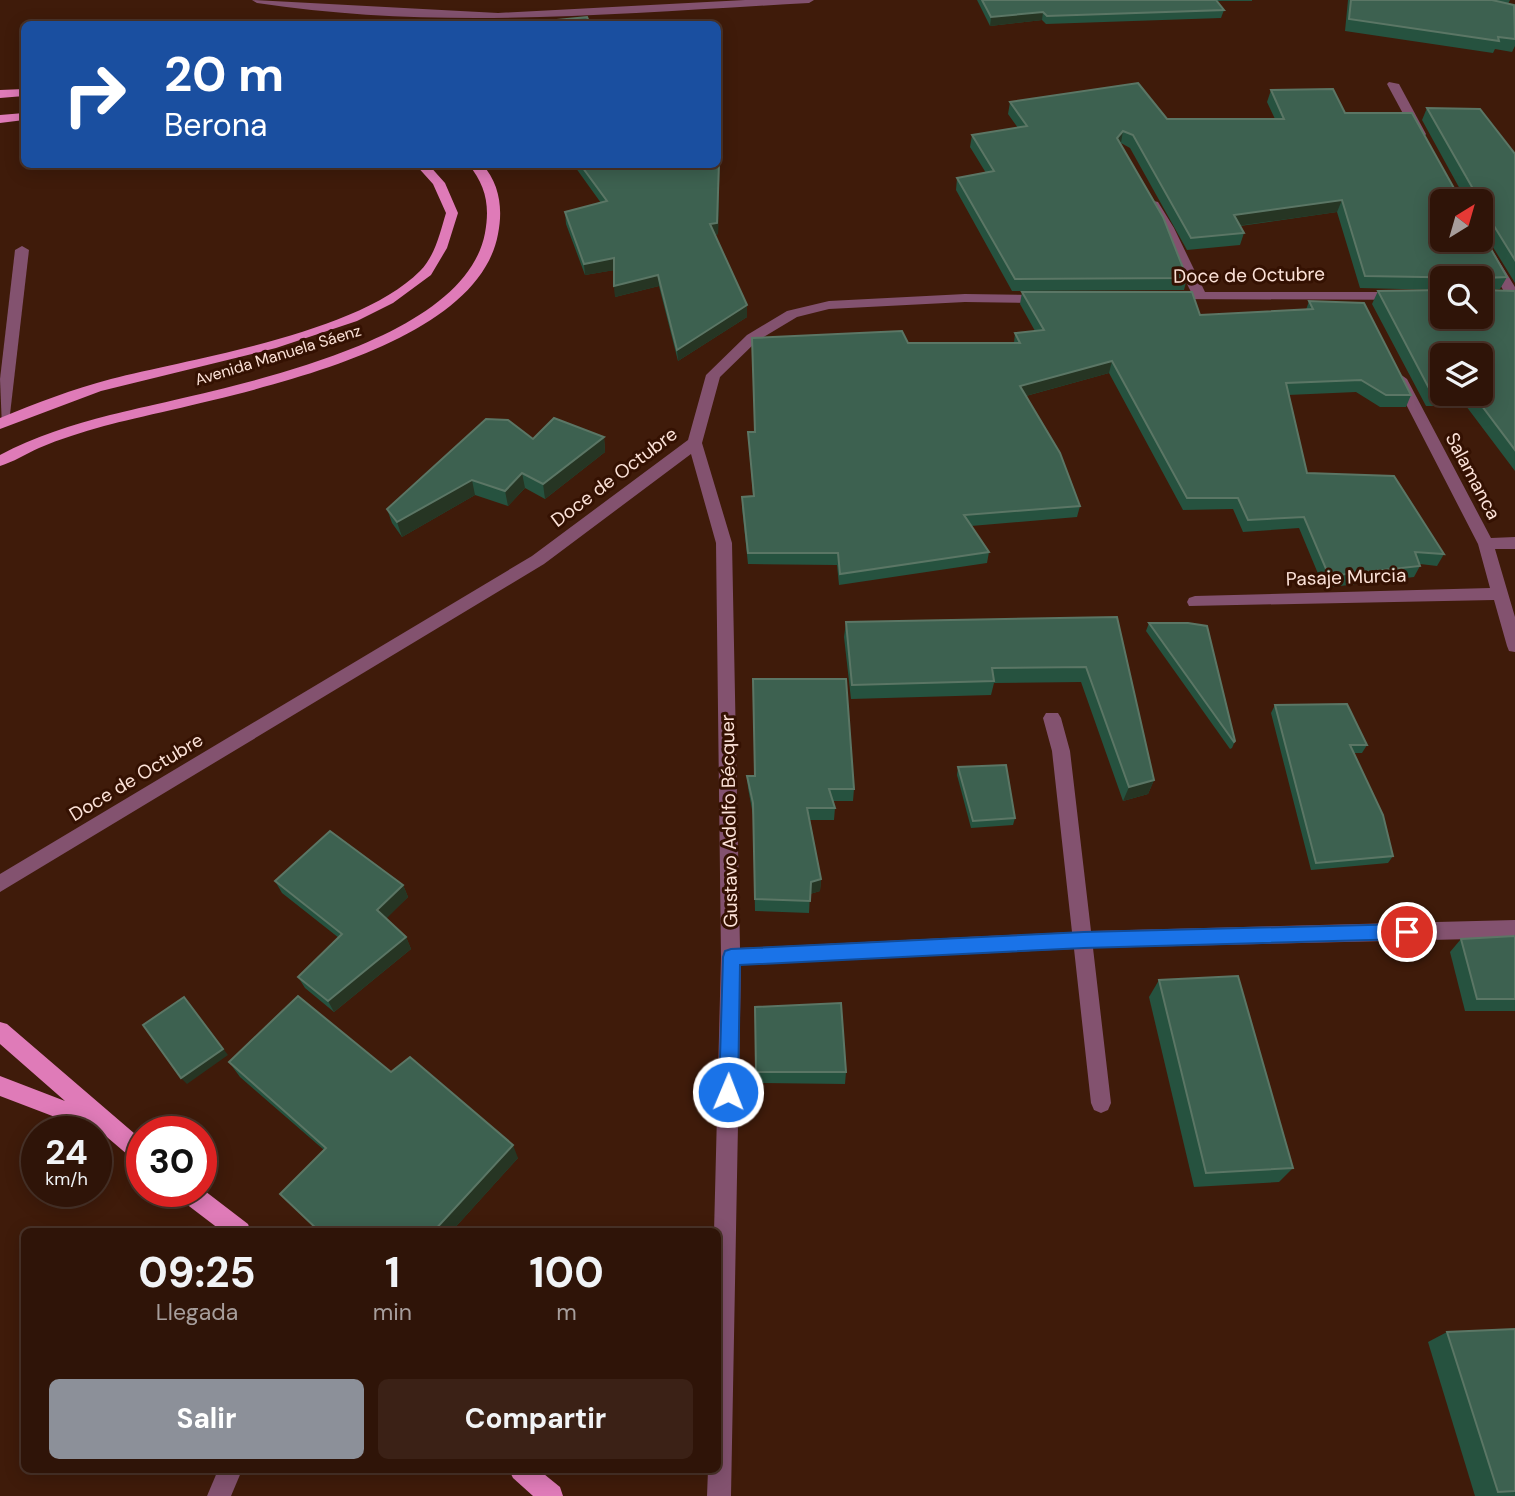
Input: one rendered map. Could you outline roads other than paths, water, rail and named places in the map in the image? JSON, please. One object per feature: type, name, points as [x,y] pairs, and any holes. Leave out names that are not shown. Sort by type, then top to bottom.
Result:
[{"type":"main road","points":[[0,94],[21,93]]},
{"type":"main road","points":[[0,119],[21,117]]},
{"type":"main road","name":"Avenida Manuela Sáenz","points":[[1,424],[108,384],[221,357],[339,324],[422,277],[442,246],[452,213],[439,183],[425,168]]},
{"type":"main road","name":"Avenida Manuela Sáenz","points":[[0,461],[53,438],[100,423],[351,355],[412,327],[455,296],[480,265],[494,229],[494,196],[479,168]]},
{"type":"main road","points":[[0,1031],[95,1116]]},
{"type":"main road","points":[[0,1086],[77,1116]]},
{"type":"main road","points":[[112,1131],[126,1142]]},
{"type":"main road","points":[[208,1207],[235,1228]]},
{"type":"main road","points":[[524,1473],[551,1496]]},
{"type":"street","points":[[257,0],[297,6],[498,16],[809,0]]},
{"type":"street","points":[[1393,85],[1425,143]]},
{"type":"street","points":[[1144,188],[1168,228],[1200,296]]},
{"type":"street","points":[[1,424],[22,250]]},
{"type":"street","points":[[1487,252],[1514,297]]},
{"type":"street","points":[[1358,294],[1366,313]]},
{"type":"street","name":"Doce de Octubre","points":[[1158,297],[1430,296]]},
{"type":"street","points":[[1493,296],[1514,297]]},
{"type":"street","name":"Doce de Octubre","points":[[0,884],[538,560],[695,443],[713,375],[752,338],[792,314],[829,305],[965,298],[1062,299]]},
{"type":"street","name":"Salamanca","points":[[1390,359],[1486,544],[1513,636]]},
{"type":"street","name":"Gustavo Adolfo Bécquer","points":[[695,443],[724,543],[731,957],[721,1406]]},
{"type":"street","points":[[1486,544],[1515,543]]},
{"type":"street","name":"Pasaje Murcia","points":[[1195,602],[1499,594]]},
{"type":"street","points":[[1052,718],[1061,751],[1101,1103]]},
{"type":"street","points":[[731,957],[1084,940],[1515,929]]},
{"type":"street","points":[[219,1496],[229,1473]]},
{"type":"street","name":"Gustavo Adolfo Bécquer","points":[[719,1496],[720,1473]]}]
